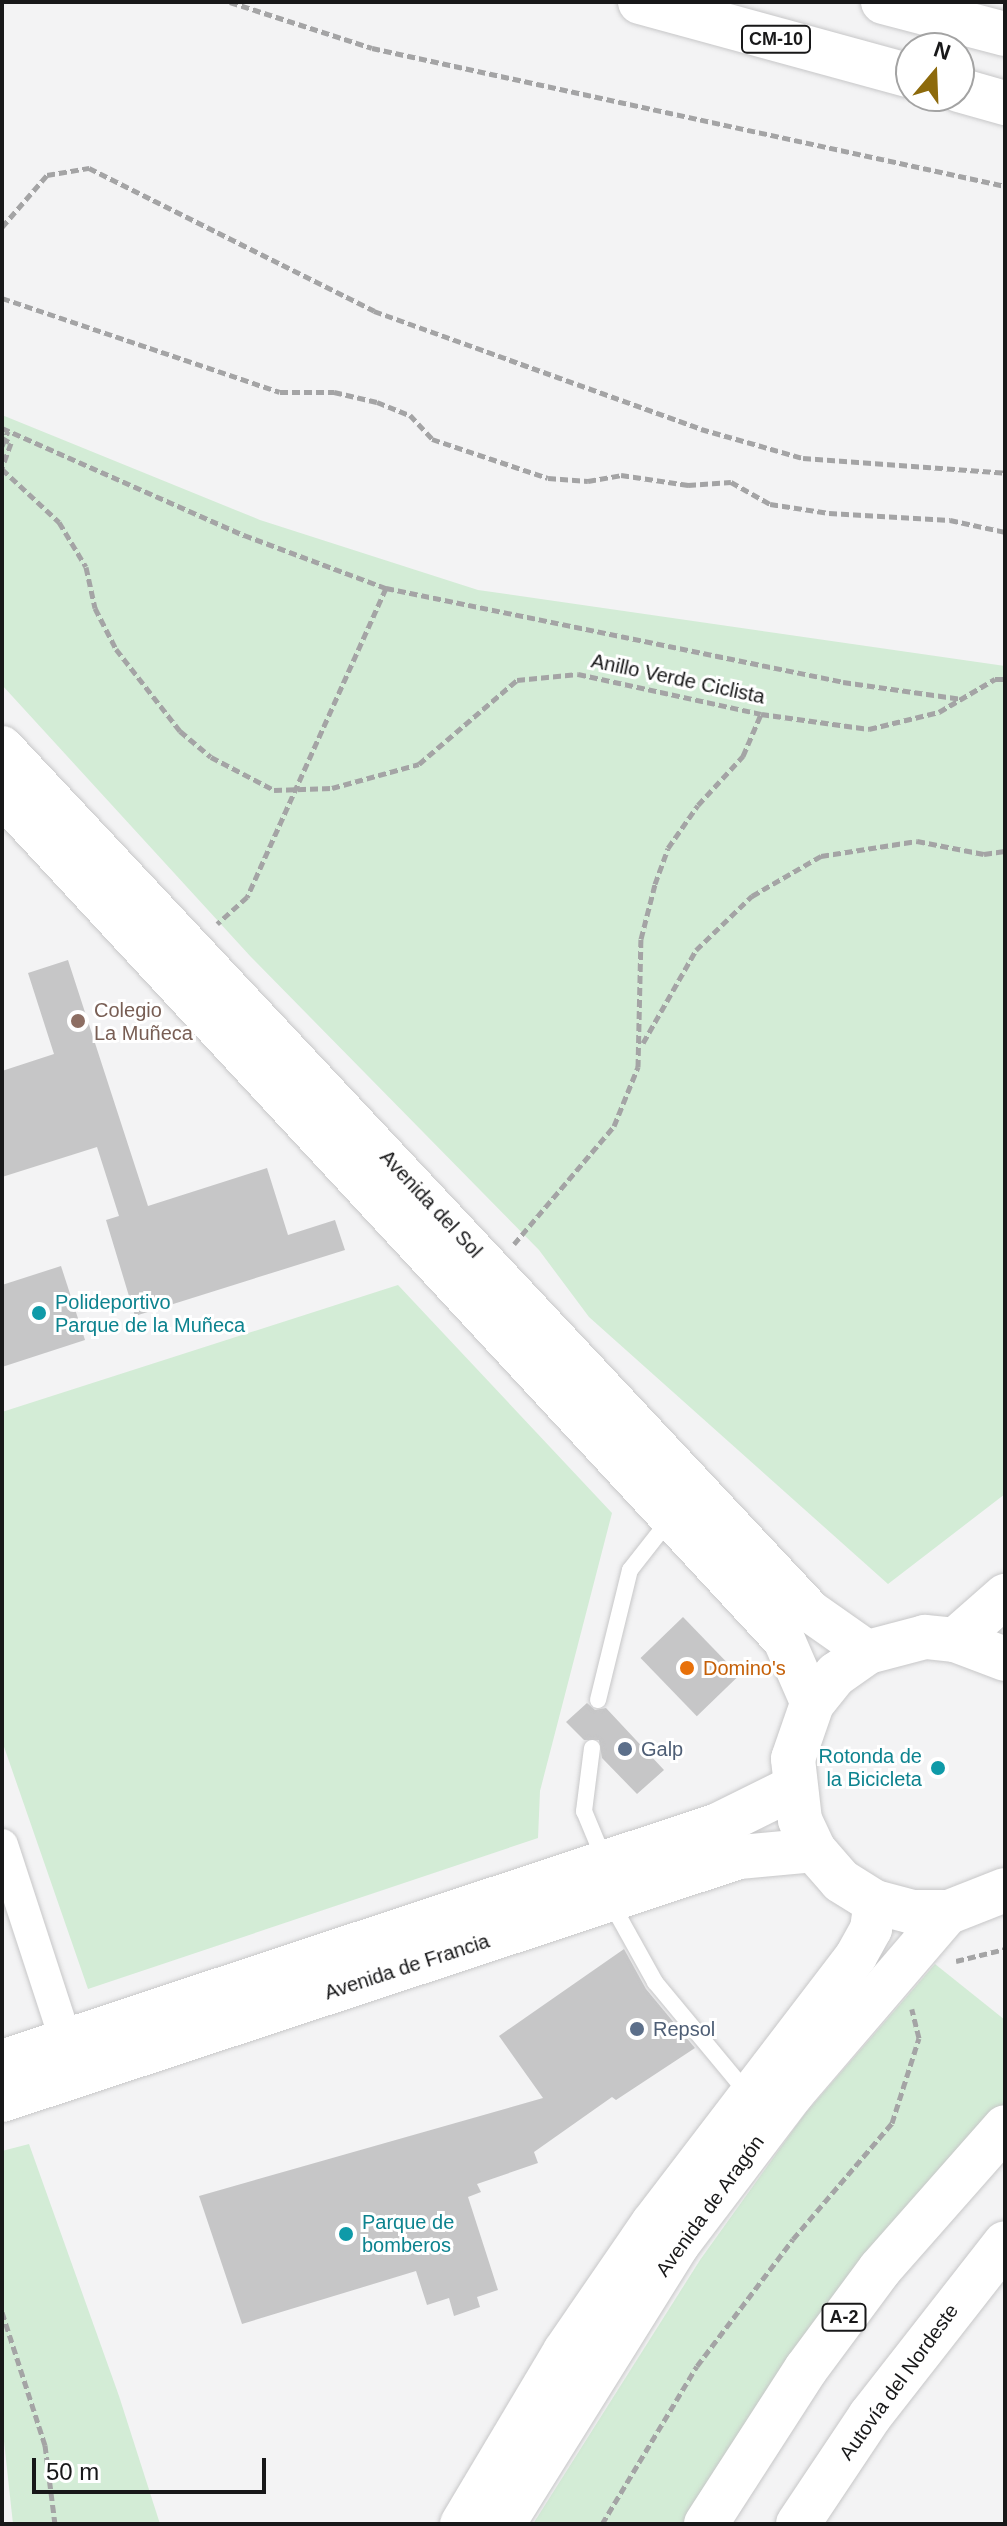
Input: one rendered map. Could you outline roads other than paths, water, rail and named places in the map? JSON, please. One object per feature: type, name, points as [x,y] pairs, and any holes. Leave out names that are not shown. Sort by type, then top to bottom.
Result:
[{"type":"main road","name":"CM-10","points":[[640,2],[895,72]]},
{"type":"main road","points":[[883,2],[1005,34]]},
{"type":"main road","points":[[975,95],[1005,103]]},
{"type":"main road","points":[[955,1640],[1005,1596]]},
{"type":"main road","points":[[1005,1659],[955,1640],[925,1637],[868,1652],[836,1674],[812,1704],[793,1759],[793,1788],[800,1820],[814,1850],[841,1881],[875,1902],[912,1912],[949,1912],[1005,1890]]},
{"type":"main road","name":"Avenida de Francia","points":[[2,2100],[606,1880],[793,1788]]},
{"type":"main road","name":"Avenida de Francia","points":[[2,2062],[606,1880],[739,1857],[814,1850]]},
{"type":"main road","name":"A-2","points":[[706,2524],[806,2369],[880,2269],[1005,2127]]},
{"type":"main road","name":"Autovía del Nordeste","points":[[798,2524],[870,2416],[1005,2243]]},
{"type":"street","name":"Avenida del Sol","points":[[2,747],[811,1612],[868,1652]]},
{"type":"street","name":"Avenida del Sol","points":[[2,795],[784,1640],[812,1704]]},
{"type":"street","points":[[2,1845],[66,2041]]},
{"type":"street","name":"Avenida de Aragón","points":[[461,2524],[564,2351],[748,2094],[856,1956],[871,1929],[875,1902]]},
{"type":"street","name":"Avenida de Aragón","points":[[504,2524],[679,2244],[793,2094],[949,1912]]},
{"type":"lane","points":[[598,1700],[630,1570],[672,1518]]},
{"type":"lane","points":[[592,1748],[584,1811],[606,1880],[655,1982],[748,2094]]},
{"type":"place","name":"Colegio La Muñeca","points":[[78,1021]]},
{"type":"place","name":"Polideportivo Parque de la Muñeca","points":[[39,1313]]},
{"type":"place","name":"Domino's","points":[[687,1668]]},
{"type":"place","name":"Galp","points":[[625,1749]]},
{"type":"place","name":"Rotonda de la Bicicleta","points":[[938,1768]]},
{"type":"place","name":"Repsol","points":[[637,2029]]},
{"type":"place","name":"Parque de bomberos","points":[[346,2234]]}]
